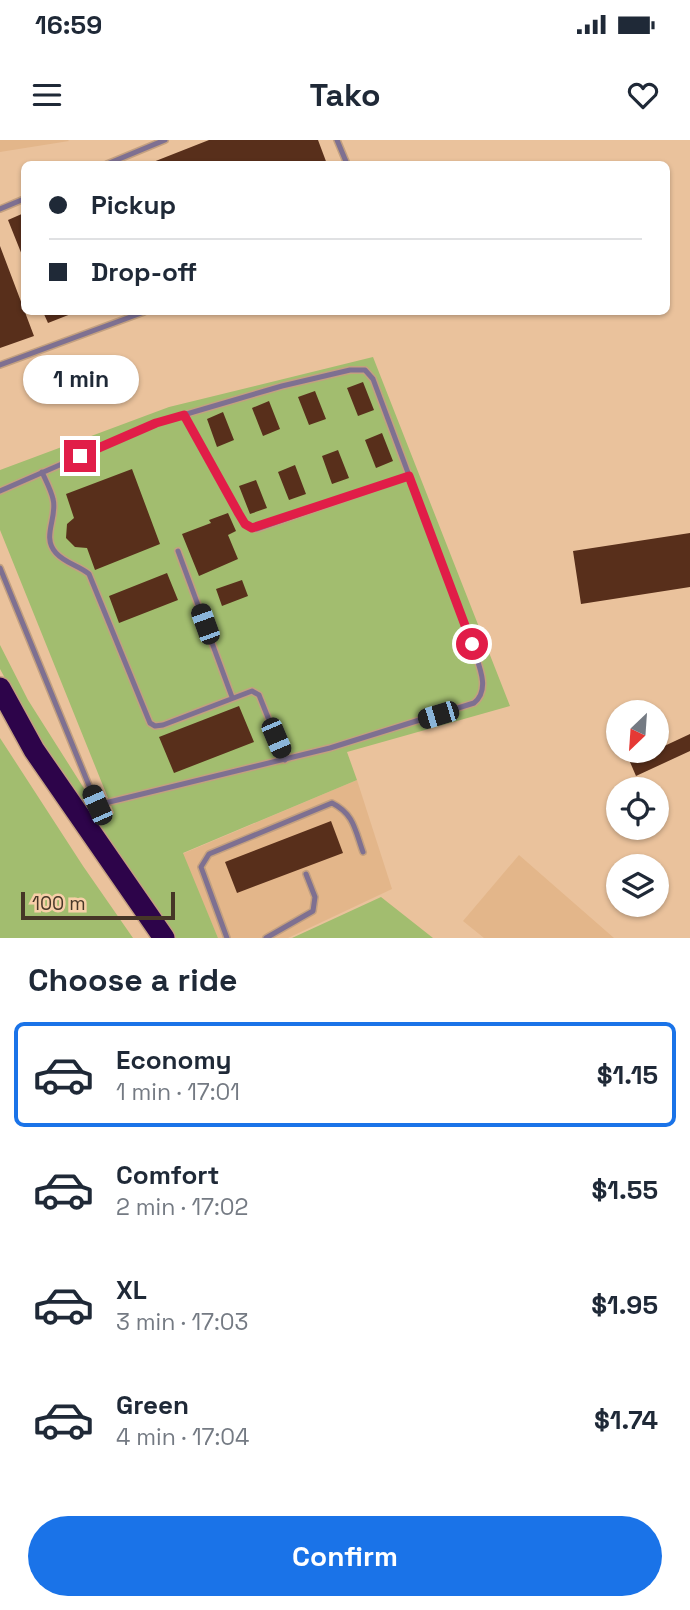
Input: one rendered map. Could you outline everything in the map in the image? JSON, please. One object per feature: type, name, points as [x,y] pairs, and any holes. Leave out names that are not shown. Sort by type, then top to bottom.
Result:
[{"type":"highway","points":[[0,688],[34,750],[164,938]]},
{"type":"highway","points":[[0,715],[42,785],[148,938]]},
{"type":"lane","points":[[114,161],[165,140]]},
{"type":"lane","points":[[337,140],[346,161]]},
{"type":"lane","points":[[0,209],[21,200]]},
{"type":"lane","points":[[0,365],[136,315]]},
{"type":"lane","points":[[0,491],[156,423],[282,386],[350,370],[365,370],[373,379],[472,644],[484,684],[479,699],[464,707],[285,760],[97,805],[80,818]]},
{"type":"lane","points":[[184,415],[245,524],[252,528],[409,476]]},
{"type":"lane","points":[[43,472],[53,499],[54,512],[49,534],[51,545],[54,552],[65,561],[79,566],[89,575],[150,723],[155,726],[163,725],[253,691],[259,695],[285,760]]},
{"type":"lane","points":[[178,551],[232,697]]},
{"type":"lane","points":[[0,568],[97,805]]},
{"type":"lane","points":[[227,938],[201,867],[209,855],[332,803],[344,809],[350,817],[363,852]]},
{"type":"lane","points":[[266,938],[313,911],[315,897],[306,874]]},
{"type":"shaded area","points":[[0,140],[68,140],[69,141],[0,152]]},
{"type":"shaded area","points":[[357,780],[392,889],[288,938],[218,938],[182,854]]},
{"type":"shaded area","points":[[519,855],[614,938],[484,938],[463,921]]},
{"type":"green space","points":[[373,357],[510,706],[347,752],[357,780],[183,853],[218,938],[175,938],[92,820],[97,817],[103,820],[114,813],[0,530],[0,470],[169,407]]},
{"type":"green space","points":[[0,645],[28,700],[85,790],[87,798],[81,800],[35,733],[0,669]]},
{"type":"green space","points":[[0,738],[83,866],[133,938],[0,938]]},
{"type":"green space","points":[[381,897],[433,938],[292,938]]},
{"type":"building","points":[[209,140],[318,140],[326,161],[156,161]]},
{"type":"building","points":[[21,214],[21,252],[8,220]]},
{"type":"building","points":[[0,246],[21,302],[21,315],[26,315],[34,336],[0,348]]},
{"type":"building","points":[[44,315],[68,315],[48,323]]},
{"type":"building","points":[[363,382],[374,410],[358,416],[347,388]]},
{"type":"building","points":[[315,391],[326,419],[309,425],[298,397]]},
{"type":"building","points":[[269,401],[280,429],[263,436],[252,408]]},
{"type":"building","points":[[223,412],[234,440],[217,447],[207,419]]},
{"type":"building","points":[[382,433],[393,461],[376,468],[365,440]]},
{"type":"building","points":[[338,450],[349,478],[332,484],[322,456]]},
{"type":"building","points":[[295,465],[306,494],[289,500],[278,472]]},
{"type":"building","points":[[132,469],[160,544],[95,570],[87,548],[75,547],[66,538],[67,524],[74,518],[66,494]]},
{"type":"building","points":[[256,480],[267,508],[250,514],[239,486]]},
{"type":"building","points":[[228,513],[236,531],[228,535],[238,559],[199,576],[182,534]]},
{"type":"building","points":[[690,533],[690,587],[581,604],[573,551]]},
{"type":"building","points":[[167,573],[178,600],[119,623],[109,596]]},
{"type":"building","points":[[242,580],[248,596],[222,606],[216,589]]},
{"type":"building","points":[[239,706],[254,742],[174,773],[159,737]]},
{"type":"building","points":[[690,734],[690,751],[669,761],[669,744]]},
{"type":"building","points":[[630,763],[664,763],[636,776]]},
{"type":"building","points":[[331,821],[343,853],[237,893],[225,862]]},
{"type":"route","points":[[80,456],[156,423],[184,415],[245,524],[252,528],[409,476],[472,644]]}]
